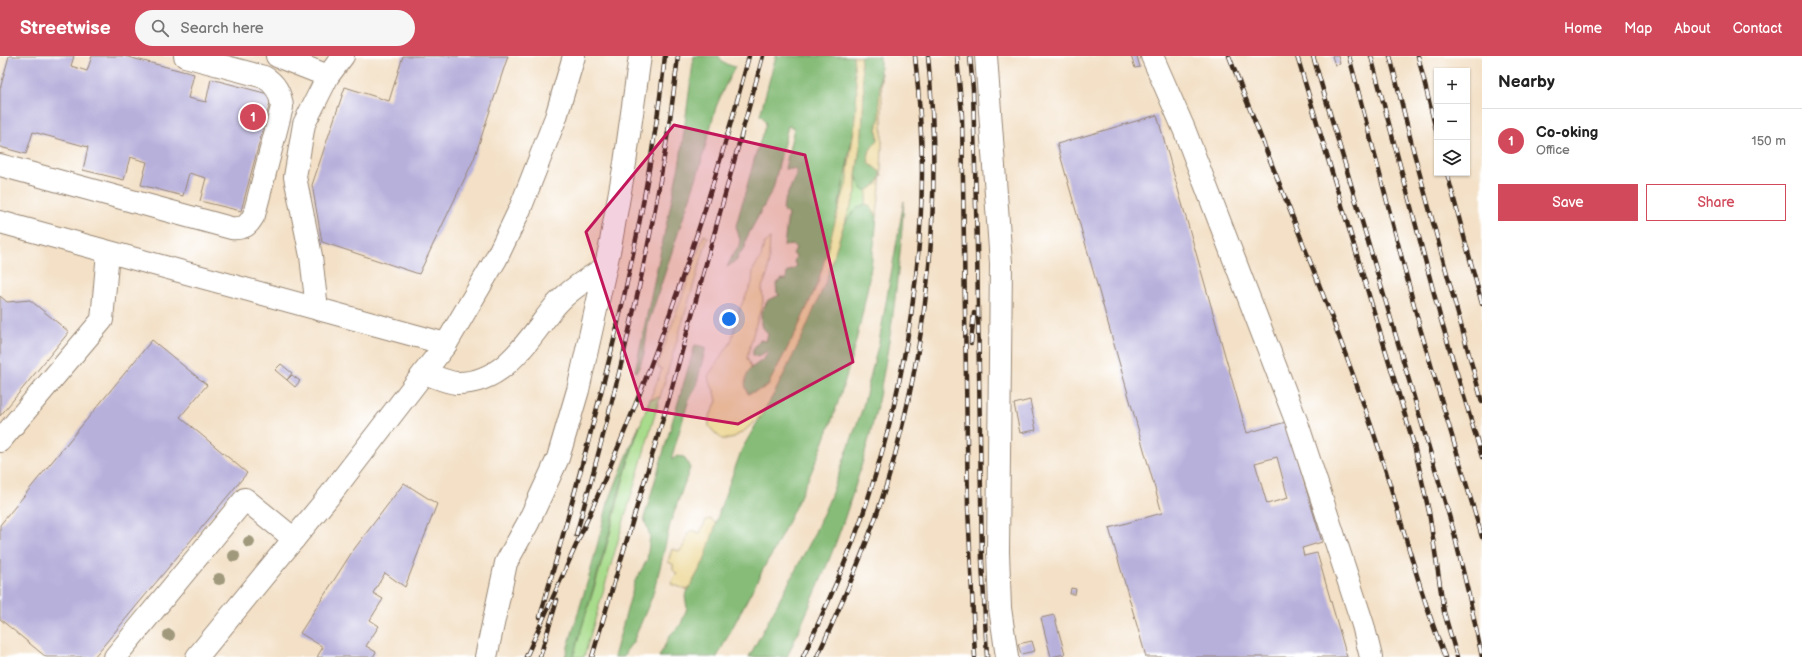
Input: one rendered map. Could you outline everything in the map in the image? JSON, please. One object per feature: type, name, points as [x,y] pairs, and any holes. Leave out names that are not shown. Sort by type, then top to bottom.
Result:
[{"type":"street","points":[[0,165],[224,226],[240,229],[248,225],[254,215],[282,107],[282,99],[273,84],[264,76],[185,56]]},
{"type":"street","points":[[277,56],[328,76]]},
{"type":"street","points":[[317,309],[311,256],[295,177],[304,124],[328,76],[343,56]]},
{"type":"street","points":[[197,657],[330,495],[446,344],[496,259],[520,208],[556,117],[574,56]]},
{"type":"street","points":[[486,657],[506,563],[528,523],[558,458],[578,390],[605,268],[625,163],[640,56]]},
{"type":"street","points":[[986,56],[1001,263],[998,552],[1000,608],[1007,657]]},
{"type":"street","points":[[1152,56],[1184,129],[1297,423],[1363,626],[1371,657]]},
{"type":"street","points":[[269,156],[298,158]]},
{"type":"street","points":[[0,222],[446,344]]},
{"type":"street","points":[[0,441],[102,320],[108,252]]},
{"type":"street","points":[[424,373],[455,383],[472,382],[486,378],[508,364],[526,344],[556,305],[580,283],[605,268]]},
{"type":"street","points":[[115,657],[245,499],[294,538]]},
{"type":"highlighted area","points":[[674,125],[805,155],[853,362],[738,424],[643,409],[586,232]]},
{"type":"green space","points":[[694,56],[719,56],[723,63],[735,67],[716,107],[699,170],[648,324],[644,354],[637,372],[635,371],[680,161]]},
{"type":"green space","points":[[776,56],[853,56],[857,92],[854,129],[835,224],[818,283],[796,332],[767,387],[748,394],[744,378],[746,373],[768,353],[767,351],[758,357],[753,355],[753,349],[760,340],[766,341],[768,334],[761,325],[761,313],[768,300],[780,295],[777,293],[776,284],[782,279],[786,280],[787,272],[794,269],[797,265],[794,263],[796,256],[793,254],[796,248],[793,245],[784,246],[788,214],[783,211],[784,202],[797,173],[795,169],[785,169],[794,128],[788,126],[773,189],[746,239],[745,248],[739,254],[737,260],[727,267],[733,254],[739,246],[740,240],[736,226],[756,153],[766,124],[760,115]]},
{"type":"green space","points":[[860,56],[880,56],[880,118],[877,124],[878,140],[870,150],[869,163],[882,175],[877,184],[867,191],[861,188],[856,175],[862,132],[864,92]]},
{"type":"green space","points":[[849,159],[847,185],[839,208]]},
{"type":"green space","points":[[856,175],[861,188],[867,191],[868,198],[865,204],[852,214],[843,227],[856,193]]},
{"type":"green space","points":[[904,201],[896,289],[883,376],[868,441],[842,525],[820,582],[787,657],[749,657],[811,541],[830,498],[862,410],[879,342]]},
{"type":"green space","points":[[865,204],[869,205],[877,216],[866,297],[854,350],[838,402],[823,445],[809,478],[770,558],[717,657],[659,657],[670,635],[681,624],[687,608],[685,596],[704,561],[722,503],[742,449],[776,390],[825,283],[843,227],[851,214],[858,207]]},
{"type":"green space","points":[[695,345],[706,347],[696,387],[689,399],[672,456],[672,460],[677,456],[684,457],[690,468],[670,524],[652,597],[633,642],[626,651],[624,657],[614,657],[635,581],[647,560],[650,536],[644,518]]},
{"type":"green space","points":[[660,397],[584,657],[573,657],[606,549],[632,449],[650,399]]},
{"type":"green space","points":[[639,426],[573,657],[565,657],[590,573],[608,503]]},
{"type":"sand","points":[[853,56],[860,56],[864,92],[862,132],[856,175],[856,193],[843,227],[825,283],[804,333],[776,390],[761,416],[744,431],[731,439],[722,439],[709,426],[709,418],[717,401],[708,376],[731,342],[740,308],[752,283],[753,270],[761,257],[764,243],[770,238],[768,273],[762,287],[763,302],[747,358],[751,367],[745,380],[748,394],[767,387],[796,332],[818,283],[848,179],[857,92]]},
{"type":"sand","points":[[881,73],[882,144],[881,173],[869,163],[869,156],[870,150],[878,140],[877,124],[880,118],[879,101]]},
{"type":"sand","points":[[881,178],[877,216],[869,205],[865,204],[867,191],[877,184]]},
{"type":"sand","points":[[704,235],[708,237],[660,397],[650,399],[662,369],[657,366]]},
{"type":"sand","points":[[711,519],[716,524],[704,561],[688,590],[671,584],[677,574],[673,570],[673,564],[668,562],[672,549],[680,551],[685,544],[688,533],[692,530],[700,533],[706,520]]},
{"type":"building","points":[[9,56],[74,56],[71,66],[87,71],[92,56],[124,56],[194,74],[188,98],[206,102],[211,79],[272,95],[241,211],[200,201],[206,178],[189,173],[183,196],[141,185],[147,162],[130,157],[124,180],[83,170],[88,147],[33,132],[26,154],[0,147],[0,89]]},
{"type":"building","points":[[403,56],[508,56],[474,159],[419,274],[322,242],[312,185],[345,87],[389,101]]},
{"type":"building","points":[[1131,56],[1137,56],[1140,67],[1135,68]]},
{"type":"building","points":[[1332,56],[1338,56],[1340,64],[1335,65]]},
{"type":"building","points":[[1157,115],[1247,433],[1286,422],[1322,542],[1302,548],[1304,556],[1317,553],[1347,657],[1146,657],[1109,528],[1162,513],[1057,144]],"holes":[[[1277,457],[1288,498],[1267,504],[1255,463]]]},
{"type":"building","points":[[0,296],[7,302],[30,300],[69,332],[0,416]]},
{"type":"building","points":[[152,340],[207,385],[180,417],[247,473],[94,657],[46,657],[0,619],[0,525]]},
{"type":"building","points":[[281,364],[292,373],[287,380],[275,370]]},
{"type":"building","points":[[292,375],[300,381],[295,387],[287,380]]},
{"type":"building","points":[[1030,400],[1036,430],[1020,433],[1014,404]]},
{"type":"building","points":[[404,483],[437,504],[405,587],[385,573],[373,593],[383,599],[370,620],[379,626],[366,646],[376,652],[373,657],[317,657],[323,647],[300,633],[352,552]]},
{"type":"building","points":[[1071,588],[1076,589],[1075,594],[1070,594]]},
{"type":"building","points":[[1054,615],[1065,654],[1051,657],[1041,618]]},
{"type":"building","points":[[1032,641],[1035,651],[1021,654],[1018,644]]},
{"type":"railway","points":[[540,617],[579,479],[630,269],[656,127],[665,56]]},
{"type":"railway","points":[[576,535],[608,417],[637,297],[661,177],[678,56]]},
{"type":"railway","points":[[526,657],[604,482],[662,336],[727,137],[749,56]]},
{"type":"railway","points":[[592,657],[668,402],[763,56]]},
{"type":"railway","points":[[803,657],[845,563],[866,505],[889,424],[907,342],[918,258],[921,216],[922,174],[920,115],[915,56]]},
{"type":"railway","points":[[817,657],[851,582],[881,503],[896,451],[918,353],[925,304],[933,206],[932,106],[928,56]]},
{"type":"railway","points":[[957,56],[962,116],[968,507],[975,657]]},
{"type":"railway","points":[[970,56],[973,89],[977,245],[982,560],[987,657]]},
{"type":"railway","points":[[1229,56],[1322,291],[1357,386],[1383,462],[1425,602],[1445,657]]},
{"type":"railway","points":[[1297,56],[1414,445],[1429,512],[1444,612],[1457,657]]},
{"type":"railway","points":[[1313,56],[1453,529],[1482,657]]},
{"type":"railway","points":[[1349,56],[1420,328],[1482,537]]},
{"type":"railway","points":[[1371,56],[1441,320],[1482,457]]},
{"type":"railway","points":[[1390,56],[1414,153],[1482,402]]},
{"type":"railway","points":[[1418,56],[1434,122]]},
{"type":"railway","points":[[1448,176],[1482,304]]},
{"type":"railway","points":[[971,343],[974,313]]},
{"type":"railway","points":[[540,657],[557,600]]},
{"type":"place","name":"Co-oking","points":[[253,117]]}]
